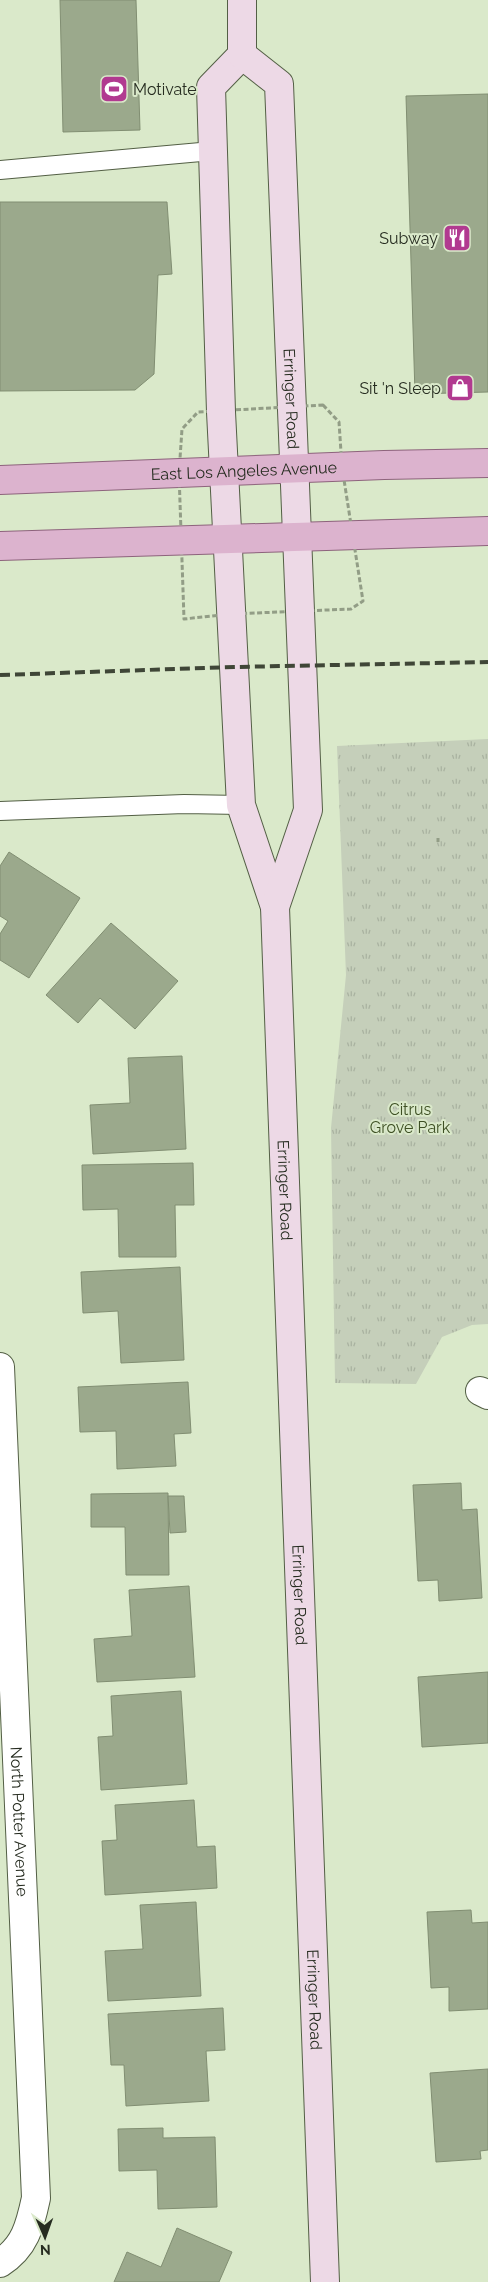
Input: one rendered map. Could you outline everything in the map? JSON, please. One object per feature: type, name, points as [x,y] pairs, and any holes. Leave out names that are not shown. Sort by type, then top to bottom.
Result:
[{"type":"main road","points":[[242,0],[242,55]]},
{"type":"main road","name":"Erringer Road","points":[[275,907],[308,810],[279,84],[242,55],[211,87],[221,412],[226,471],[241,806],[275,907],[325,2282]]},
{"type":"main road","name":"East Los Angeles Avenue","points":[[0,480],[488,463]]},
{"type":"main road","points":[[0,546],[488,531]]},
{"type":"street","name":"North Potter Avenue","points":[[0,1367],[36,2198],[29,2229],[12,2255],[0,2263]]},
{"type":"lane","points":[[0,170],[212,151]]},
{"type":"lane","points":[[0,810],[184,804],[241,806]]},
{"type":"green space","name":"Citrus Grove Park","points":[[488,739],[488,1324],[472,1325],[442,1337],[416,1384],[335,1383],[331,1128],[346,975],[337,746]]},
{"type":"building","points":[[60,0],[136,0],[140,130],[63,132]]},
{"type":"building","points":[[488,94],[488,392],[415,394],[406,96]]},
{"type":"building","points":[[0,202],[167,202],[172,274],[158,275],[154,374],[135,390],[0,391]]},
{"type":"building","points":[[9,852],[80,898],[29,978],[0,960],[0,934],[8,921],[0,916],[0,866]]},
{"type":"building","points":[[111,923],[178,981],[135,1029],[100,998],[78,1023],[46,995]]},
{"type":"building","points":[[182,1056],[186,1149],[93,1154],[90,1105],[130,1103],[128,1058]]},
{"type":"building","points":[[193,1163],[194,1205],[175,1205],[176,1257],[119,1257],[118,1209],[83,1210],[82,1165]]},
{"type":"building","points":[[180,1267],[184,1360],[121,1363],[118,1311],[83,1313],[81,1272]]},
{"type":"building","points":[[188,1382],[191,1433],[174,1434],[176,1466],[117,1469],[116,1431],[80,1432],[78,1387]]},
{"type":"building","points":[[461,1483],[462,1510],[477,1509],[482,1598],[439,1601],[438,1580],[418,1581],[413,1485]]},
{"type":"building","points":[[168,1493],[169,1575],[126,1575],[125,1527],[91,1527],[91,1494]]},
{"type":"building","points":[[168,1496],[184,1496],[186,1532],[170,1533]]},
{"type":"building","points":[[189,1586],[195,1677],[97,1682],[94,1639],[132,1636],[129,1590]]},
{"type":"building","points":[[488,1672],[488,1743],[422,1747],[418,1677]]},
{"type":"building","points":[[181,1691],[187,1784],[101,1790],[98,1737],[113,1736],[111,1696]]},
{"type":"building","points":[[194,1800],[197,1847],[215,1846],[217,1888],[105,1895],[102,1841],[117,1840],[115,1805]]},
{"type":"building","points":[[196,1902],[201,1996],[108,2001],[105,1951],[143,1949],[140,1905]]},
{"type":"building","points":[[471,1910],[472,1923],[488,1922],[488,2009],[449,2011],[449,1987],[431,1988],[427,1912]]},
{"type":"building","points":[[223,2008],[225,2050],[206,2051],[209,2101],[126,2106],[124,2065],[111,2065],[108,2014]]},
{"type":"building","points":[[488,2069],[488,2150],[480,2151],[481,2159],[436,2162],[430,2073]]},
{"type":"building","points":[[163,2128],[163,2138],[215,2137],[217,2207],[158,2209],[157,2170],[119,2171],[118,2129]]},
{"type":"building","points":[[177,2228],[232,2252],[219,2282],[114,2282],[127,2252],[161,2267]]},
{"type":"railway","points":[[0,675],[234,667],[488,662]]},
{"type":"place","name":"Motivate","points":[[114,89]]},
{"type":"place","name":"Subway","points":[[457,238]]},
{"type":"place","name":"Sit 'n Sleep","points":[[460,388]]}]
